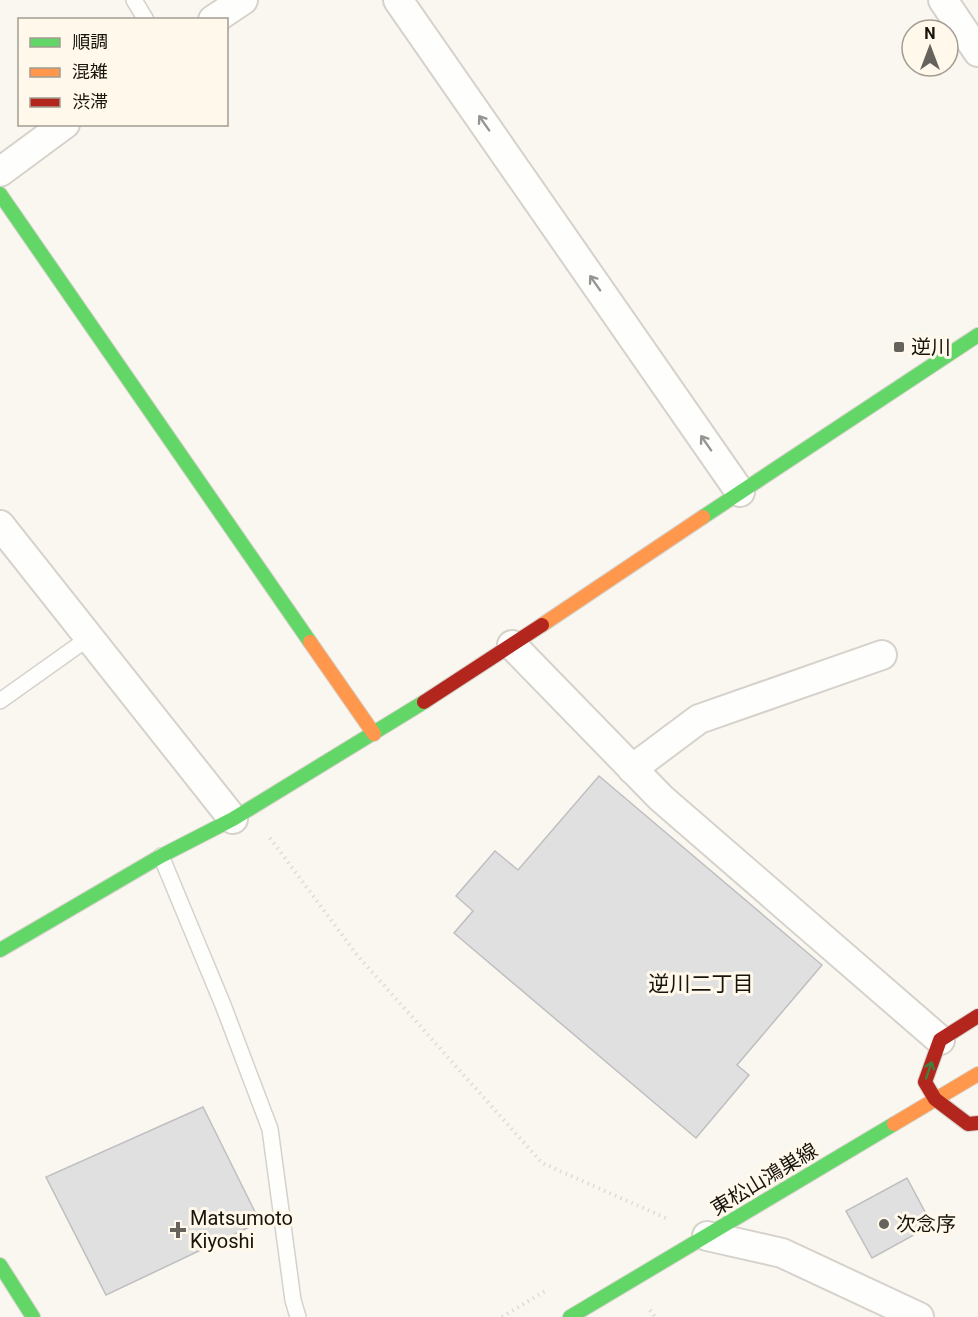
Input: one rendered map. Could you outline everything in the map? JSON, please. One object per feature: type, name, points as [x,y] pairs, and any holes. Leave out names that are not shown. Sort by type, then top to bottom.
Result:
[{"type":"street","points":[[216,18],[243,0]]},
{"type":"street","points":[[398,0],[740,492]]},
{"type":"street","points":[[943,0],[978,52]]},
{"type":"street","points":[[0,172],[62,126]]},
{"type":"street","points":[[0,194],[374,734]]},
{"type":"street","points":[[0,950],[374,734],[512,645],[978,335]]},
{"type":"street","points":[[0,525],[90,638],[240,813]]},
{"type":"street","points":[[512,645],[670,806],[940,1040]]},
{"type":"street","points":[[632,769],[699,719],[882,655]]},
{"type":"street","points":[[978,1016],[940,1040],[925,1082],[935,1099],[968,1124],[978,1123]]},
{"type":"street","name":"東松山鴻巣線","points":[[570,1317],[978,1074]]},
{"type":"street","points":[[707,1236],[782,1254],[919,1317]]},
{"type":"street","points":[[0,1265],[33,1317]]},
{"type":"lane","points":[[134,0],[145,18]]},
{"type":"lane","points":[[0,701],[90,638]]},
{"type":"lane","points":[[161,856],[223,1005],[270,1129],[293,1300],[298,1317]]},
{"type":"path","points":[[240,813],[357,955],[542,1163],[707,1236]]},
{"type":"building","points":[[599,776],[822,965],[737,1065],[749,1075],[696,1138],[454,933],[473,911],[456,896],[495,851],[518,870]]},
{"type":"building","points":[[203,1107],[260,1222],[106,1295],[46,1177]]},
{"type":"building","points":[[907,1178],[932,1225],[872,1258],[846,1211]]},
{"type":"traffic: fast","points":[[0,194],[310,642]]},
{"type":"traffic: fast","points":[[703,517],[978,335]]},
{"type":"traffic: fast","points":[[0,950],[161,856],[233,819],[424,702]]},
{"type":"traffic: fast","points":[[570,1317],[894,1124]]},
{"type":"traffic: fast","points":[[0,1265],[33,1317]]},
{"type":"traffic: slow","points":[[542,625],[703,517]]},
{"type":"traffic: slow","points":[[310,642],[374,734]]},
{"type":"traffic: slow","points":[[894,1124],[978,1074]]},
{"type":"traffic: jam","points":[[424,702],[542,625]]},
{"type":"traffic: jam","points":[[978,1016],[940,1040],[925,1082],[935,1099],[968,1124],[978,1123]]},
{"type":"place","name":"逆川","points":[[899,347]]},
{"type":"place","name":"次念序","points":[[884,1224]]},
{"type":"place","name":"Matsumoto Kiyoshi","points":[[178,1230]]},
{"type":"district","name":"逆川二丁目","points":[[701,984]]}]
